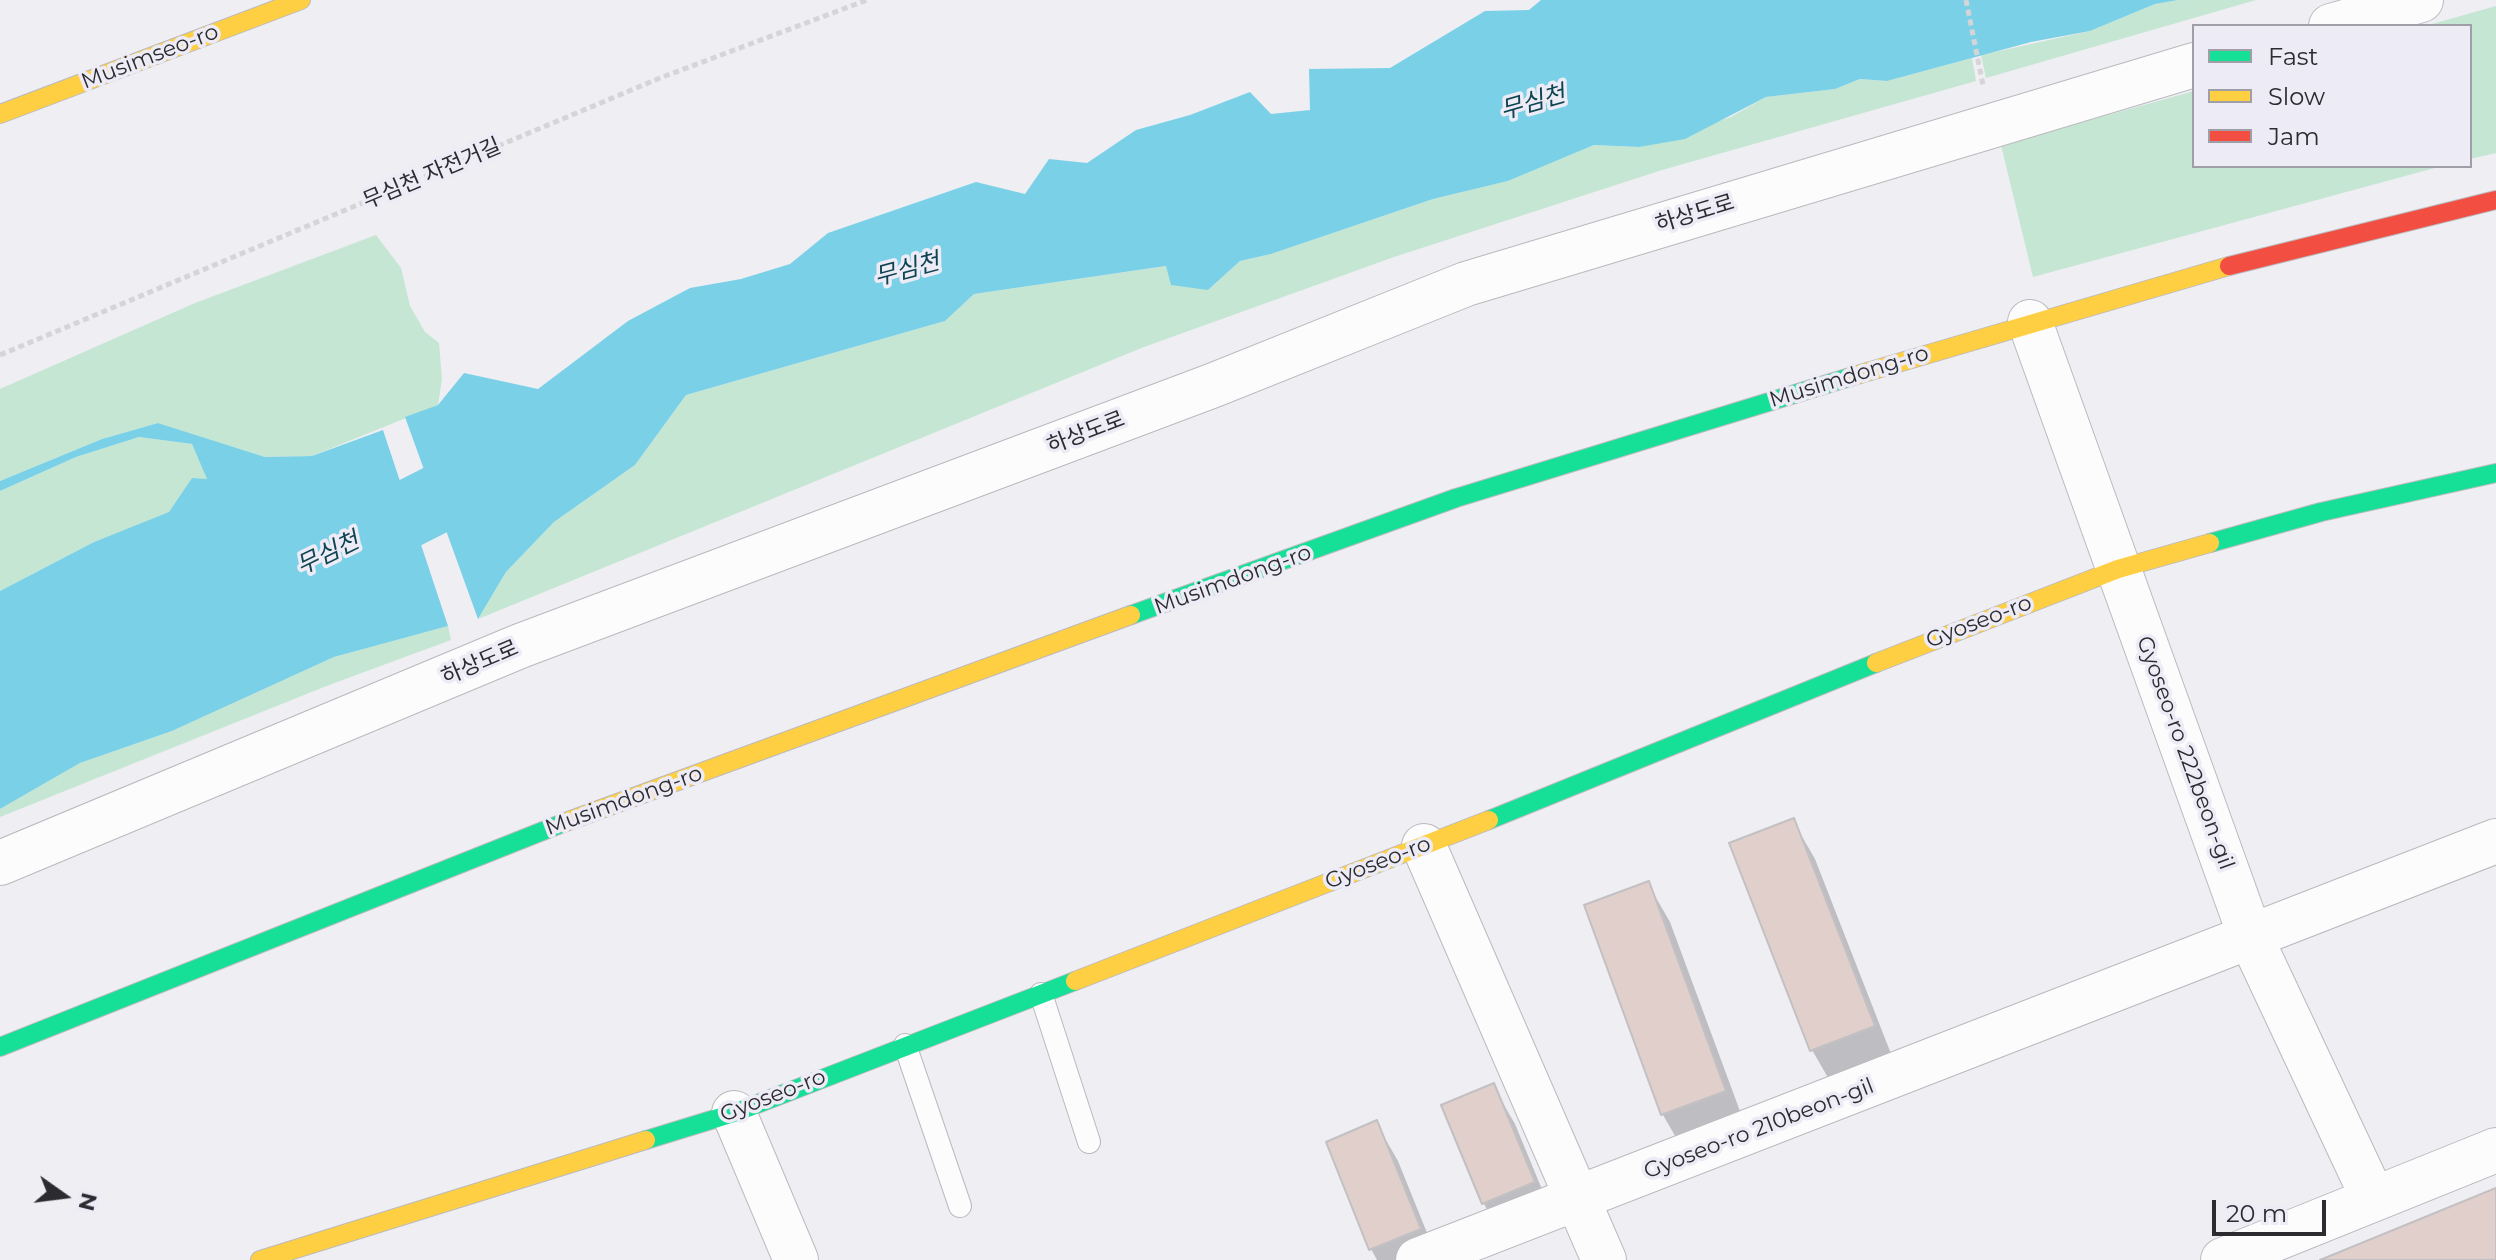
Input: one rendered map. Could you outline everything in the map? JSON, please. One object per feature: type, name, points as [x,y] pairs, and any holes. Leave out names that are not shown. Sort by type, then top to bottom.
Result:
[{"type":"street","points":[[2338,24],[2421,0]]},
{"type":"street","name":"Musimseo-ro","points":[[0,114],[291,2]]},
{"type":"street","name":"하상도로","points":[[0,863],[520,646],[1214,385],[1466,284],[2192,66]]},
{"type":"street","name":"Musimdong-ro","points":[[0,1047],[607,805],[1456,498],[2030,322],[2295,247],[2496,200]]},
{"type":"street","name":"Gyoseo-ro 222beon-gil","points":[[2030,322],[2251,938],[2373,1198]]},
{"type":"street","name":"Gyoseo-ro","points":[[260,1260],[734,1113],[1424,846],[1997,614],[2118,569],[2321,512],[2496,473]]},
{"type":"street","points":[[2251,938],[2496,841]]},
{"type":"street","points":[[1424,846],[1604,1260]]},
{"type":"street","name":"Gyoseo-ro 210beon-gil","points":[[1418,1260],[2251,938]]},
{"type":"street","points":[[734,1113],[796,1260]]},
{"type":"street","points":[[2223,1260],[2496,1150]]},
{"type":"lane","points":[[1041,994],[1089,1142]]},
{"type":"lane","points":[[905,1045],[960,1206]]},
{"type":"path","name":"무심천 자전거길","points":[[0,355],[660,78],[867,0]]},
{"type":"path","points":[[1966,0],[1984,91]]},
{"type":"green space","points":[[2178,0],[2256,0],[1986,78],[1981,55],[2090,31],[2155,4]]},
{"type":"green space","points":[[2496,6],[2496,153],[2472,159],[2472,24],[2432,24]]},
{"type":"green space","points":[[1972,58],[1976,81],[1662,170],[1394,257],[1144,347],[478,619],[506,572],[554,522],[635,465],[686,395],[945,321],[974,294],[1167,266],[1208,290],[1240,261],[1271,254],[1433,199],[1508,181],[1594,145],[1639,147],[1731,117],[1766,97],[1835,89],[1860,79],[1887,81]]},
{"type":"green space","points":[[2192,92],[2192,168],[2435,168],[2033,277],[2001,145]]},
{"type":"green space","points":[[376,235],[401,268],[410,306],[425,332],[439,343],[442,379],[438,405],[312,456],[265,457],[158,423],[102,439],[0,481],[0,389],[195,303]]},
{"type":"green space","points":[[139,437],[192,444],[208,480],[192,478],[170,512],[94,542],[0,591],[0,491],[76,457]]},
{"type":"green space","points":[[448,626],[451,640],[329,685],[0,817],[0,809],[80,763],[172,731],[334,657]]},
{"type":"water","points":[[1541,0],[2178,0],[2155,4],[2090,31],[2031,42],[1887,81],[1860,79],[1835,89],[1766,97],[1685,139],[1639,147],[1594,145],[1508,181],[1433,199],[1271,254],[1240,261],[1208,290],[1171,285],[1166,266],[974,294],[945,321],[686,395],[635,465],[554,522],[506,572],[478,619],[405,417],[438,405],[464,373],[538,389],[628,321],[690,288],[741,279],[790,264],[828,233],[976,182],[1025,194],[1049,159],[1087,163],[1136,130],[1190,115],[1250,92],[1271,114],[1310,110],[1309,69],[1390,68],[1485,11],[1529,10]]},
{"type":"water","points":[[158,423],[265,457],[312,456],[383,430],[448,626],[334,657],[172,731],[80,763],[0,809],[0,591],[94,542],[169,512],[192,478],[207,479],[192,444],[139,437],[76,457],[0,491],[0,481],[102,439]]},
{"type":"building","points":[[1794,818],[1875,1026],[1810,1051],[1729,843]]},
{"type":"building","points":[[1649,881],[1726,1091],[1661,1115],[1584,905]]},
{"type":"building","points":[[1494,1083],[1535,1182],[1482,1204],[1441,1105]]},
{"type":"building","points":[[1377,1120],[1421,1229],[1369,1250],[1326,1142]]},
{"type":"building","points":[[2496,1188],[2496,1260],[2320,1260]]},
{"type":"waterway","name":"무심천","points":[[327,555],[518,458]]},
{"type":"traffic: fast","points":[[1131,615],[1456,498],[1850,377]]},
{"type":"traffic: fast","points":[[2210,543],[2321,512],[2496,473]]},
{"type":"traffic: fast","points":[[1489,820],[1876,663]]},
{"type":"traffic: fast","points":[[0,1047],[563,823]]},
{"type":"traffic: fast","points":[[646,1140],[734,1113],[1075,981]]},
{"type":"traffic: slow","points":[[0,114],[301,0]]},
{"type":"traffic: slow","points":[[1850,377],[2229,266]]},
{"type":"traffic: slow","points":[[1876,663],[2118,569],[2210,543]]},
{"type":"traffic: slow","points":[[563,823],[1131,615]]},
{"type":"traffic: slow","points":[[1075,981],[1489,820]]},
{"type":"traffic: slow","points":[[260,1260],[646,1140]]},
{"type":"traffic: jam","points":[[2229,266],[2496,200]]}]
